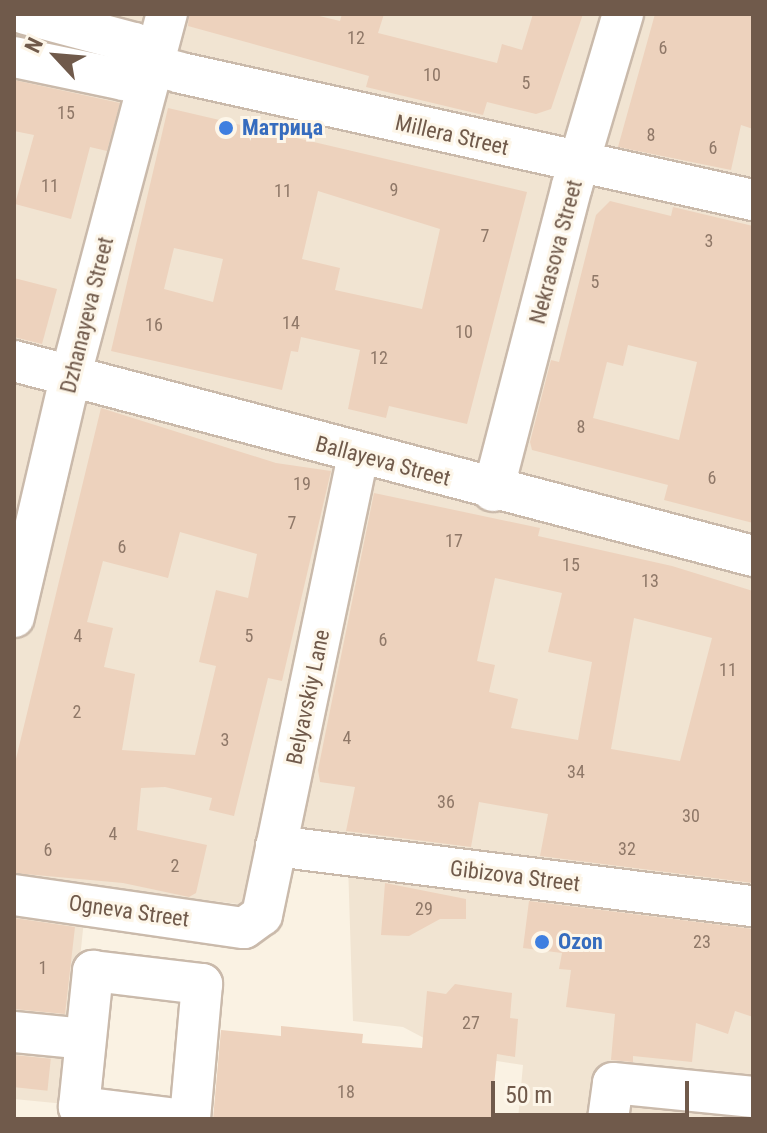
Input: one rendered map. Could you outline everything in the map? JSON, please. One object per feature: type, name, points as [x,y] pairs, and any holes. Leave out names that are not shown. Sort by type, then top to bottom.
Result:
[{"type":"street","name":"Millera Street","points":[[25,14],[134,43],[152,65],[579,164],[753,200]]},
{"type":"street","name":"Dzhanayeva Street","points":[[14,617],[71,374],[167,14]]},
{"type":"street","name":"Nekrasova Street","points":[[493,491],[579,164],[623,14]]},
{"type":"street","points":[[14,57],[124,80],[152,65]]},
{"type":"street","name":"Ballayeva Street","points":[[14,361],[71,374],[358,456],[753,556]]},
{"type":"street","name":"Belyavskiy Lane","points":[[244,928],[262,915],[358,456]]},
{"type":"street","name":"Gibizova Street","points":[[276,846],[753,906]]},
{"type":"street","name":"Ogneva Street","points":[[14,895],[244,928]]},
{"type":"street","points":[[177,1119],[79,1107],[93,971],[202,984],[190,1119]]},
{"type":"street","points":[[14,1032],[75,1038]]},
{"type":"street","points":[[608,1119],[613,1083],[753,1097]]},
{"type":"shaded area","points":[[14,14],[753,14],[753,539],[353,437],[246,905],[14,876]]},
{"type":"shaded area","points":[[364,476],[753,569],[753,886],[399,851],[294,831]]},
{"type":"shaded area","points":[[348,864],[753,912],[753,1119],[518,1119],[523,1065],[456,1055],[403,1027],[353,1021]]},
{"type":"shaded area","points":[[14,900],[85,910],[65,1104],[14,1099]]},
{"type":"building","points":[[189,14],[311,14],[340,21],[342,14],[384,14],[378,33],[497,63],[502,44],[522,50],[533,14],[583,14],[551,109],[536,114],[487,102],[483,115],[366,87],[369,76],[188,26]]},
{"type":"building","points":[[655,14],[753,14],[753,129],[741,125],[731,170],[618,147]]},
{"type":"building","points":[[14,80],[120,103],[107,151],[90,147],[71,219],[15,204],[34,135],[14,131]]},
{"type":"building","points":[[168,108],[527,192],[467,424],[389,406],[386,418],[348,409],[360,350],[301,337],[298,352],[291,351],[282,390],[111,351]],"holes":[[[318,191],[440,229],[422,309],[335,290],[340,268],[302,259]],[[174,248],[223,259],[213,302],[164,289]]]},
{"type":"building","points":[[610,201],[671,216],[673,207],[753,226],[753,523],[664,500],[668,485],[532,450],[530,442],[551,360],[559,362],[596,215]],"holes":[[[628,345],[697,362],[679,440],[593,418],[607,362],[623,366]]]},
{"type":"building","points":[[14,278],[57,289],[42,344],[14,337]]},
{"type":"building","points":[[101,408],[276,463],[331,471],[282,681],[268,678],[234,816],[209,810],[212,798],[165,787],[141,788],[137,830],[207,845],[196,893],[189,897],[123,883],[14,873],[14,767]],"holes":[[[180,532],[257,554],[248,598],[216,590],[199,662],[216,666],[195,755],[122,750],[135,674],[104,667],[113,628],[87,622],[103,561],[168,578]]]},
{"type":"building","points":[[374,493],[540,528],[538,536],[672,566],[753,591],[753,883],[540,856],[548,814],[479,802],[471,847],[346,831],[355,787],[320,782],[318,770]],"holes":[[[495,578],[562,593],[548,652],[592,662],[578,740],[511,728],[518,699],[489,692],[495,665],[477,661]],[[634,618],[712,638],[680,761],[611,749]]]},
{"type":"building","points":[[385,883],[466,899],[466,919],[440,919],[409,936],[381,935]]},
{"type":"building","points":[[529,901],[753,929],[753,1017],[735,1011],[728,1034],[696,1023],[692,1062],[633,1056],[633,1062],[611,1060],[615,1014],[566,1007],[571,970],[559,969],[562,953],[523,948]]},
{"type":"building","points":[[14,918],[75,927],[65,1014],[14,1009]]},
{"type":"building","points":[[455,984],[512,993],[510,1018],[518,1019],[515,1057],[497,1054],[491,1119],[213,1119],[221,1030],[281,1036],[281,1026],[363,1034],[362,1043],[422,1048],[427,991],[446,994]]},
{"type":"building","points":[[14,1055],[51,1059],[47,1091],[14,1087]]},
{"type":"place","name":"Матрица","points":[[226,128]]},
{"type":"place","name":"Ozon","points":[[542,942]]}]
